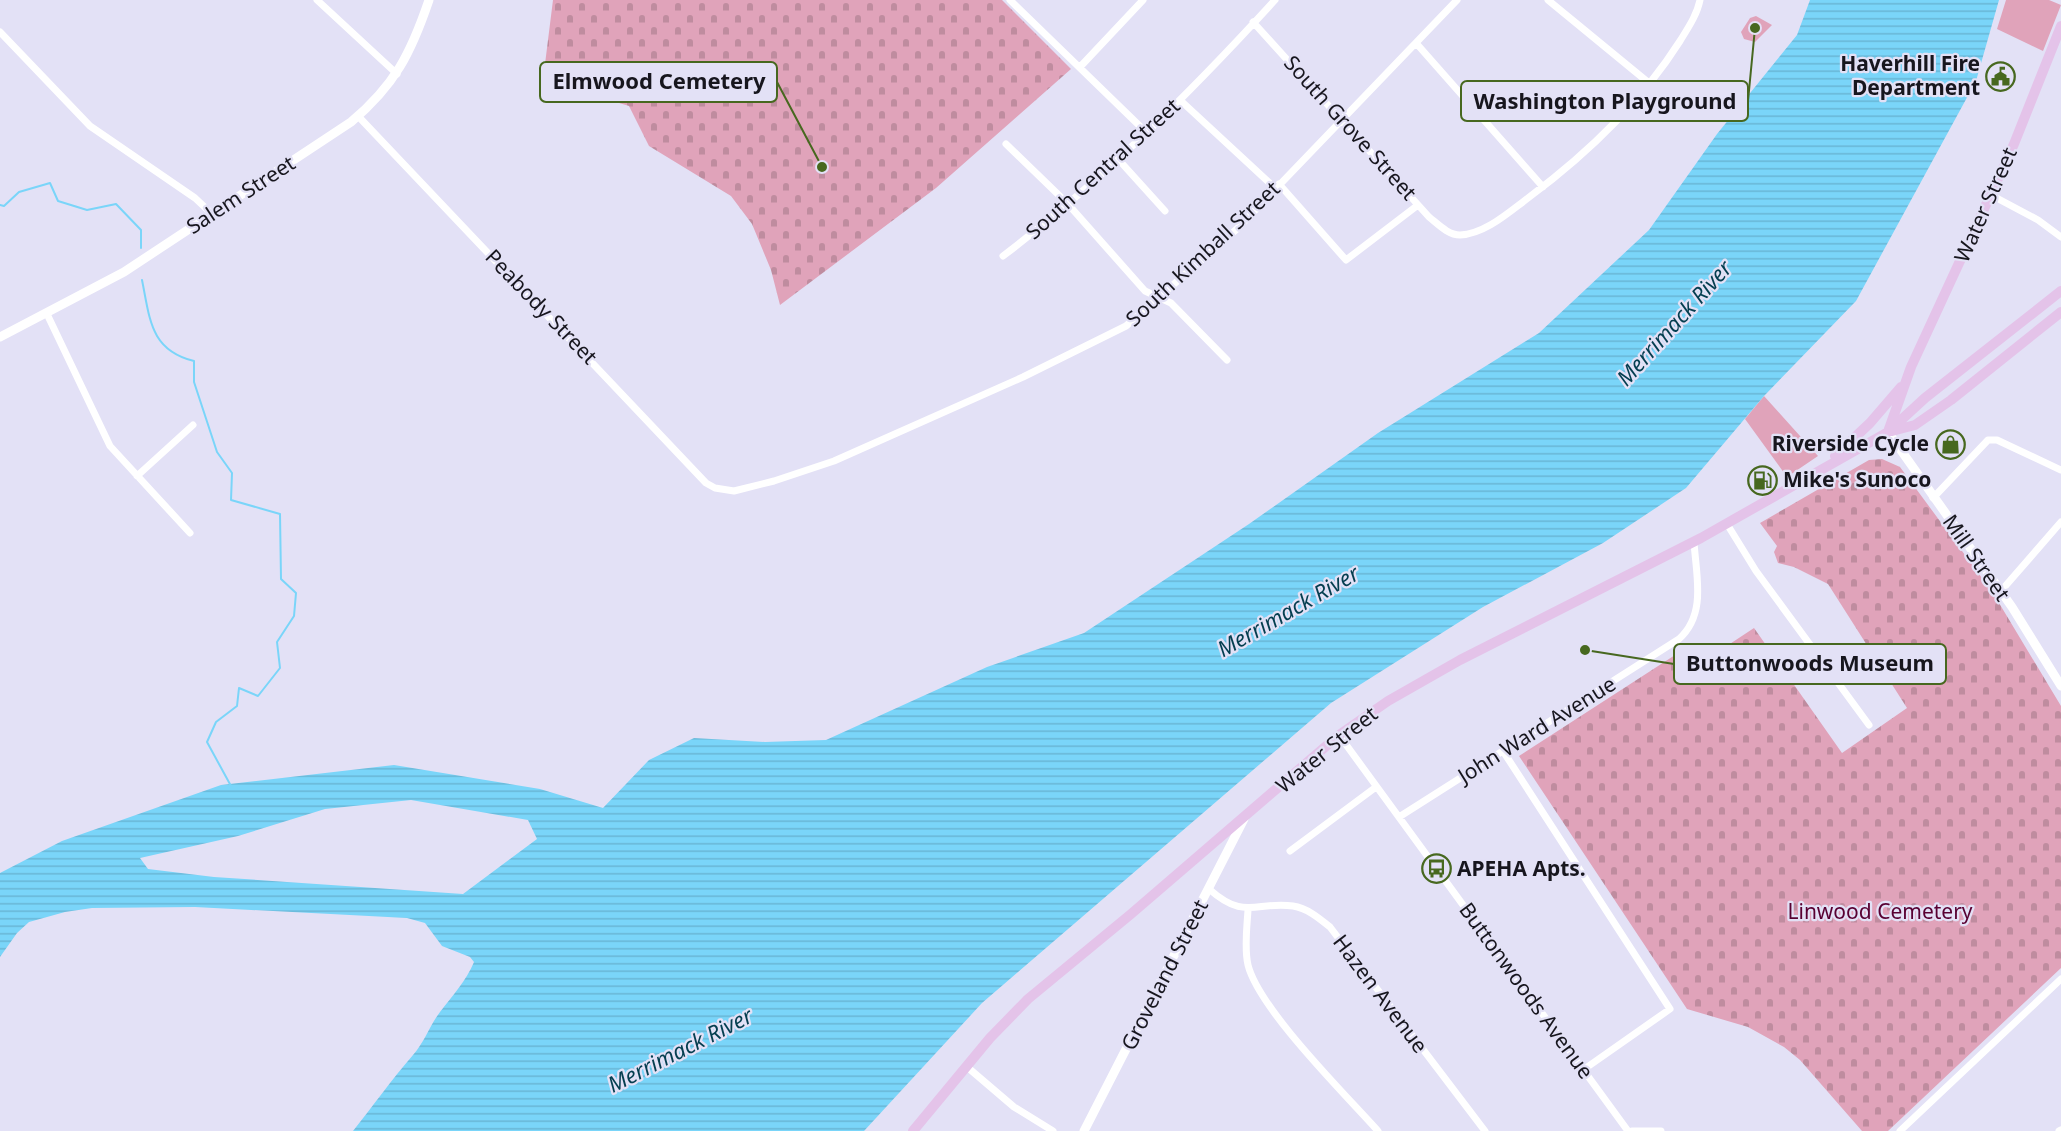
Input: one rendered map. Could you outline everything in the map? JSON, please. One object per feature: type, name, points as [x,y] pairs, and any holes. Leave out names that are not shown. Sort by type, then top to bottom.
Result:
[{"type":"main road","name":"Salem Street","points":[[0,337],[124,273],[329,138],[358,116],[397,74],[415,41],[429,0]]},
{"type":"main road","name":"Water Street","points":[[913,1131],[966,1066],[1028,999],[1244,819],[1339,735],[1388,701],[1460,660],[1694,542],[1888,432],[1905,382],[1991,195],[2061,26]]},
{"type":"main road","points":[[1888,432],[1924,398],[2061,291]]},
{"type":"main road","points":[[1888,432],[1915,425],[1984,374],[2061,312]]},
{"type":"main road","name":"Water Street","points":[[1816,473],[1870,423],[1905,382]]},
{"type":"main road","name":"Mill Street","points":[[1888,432],[2001,591],[2061,686]]},
{"type":"main road","name":"Groveland Street","points":[[1084,1131],[1244,819]]},
{"type":"street","points":[[317,0],[397,74]]},
{"type":"street","points":[[1010,0],[1148,134]]},
{"type":"street","points":[[1080,67],[1143,0]]},
{"type":"street","name":"South Central Street","points":[[1003,256],[1050,220],[1148,134],[1275,0]]},
{"type":"street","points":[[1548,0],[1648,83]]},
{"type":"street","points":[[1416,43],[1543,187],[1607,132],[1668,61],[1691,24],[1700,0]]},
{"type":"street","name":"South Kimball Street","points":[[727,491],[774,482],[875,444],[1102,340],[1126,326],[1238,228],[1455,1]]},
{"type":"street","name":"South Grove Street","points":[[1253,22],[1418,205],[1448,232],[1458,235],[1482,228],[1543,187]]},
{"type":"street","points":[[0,32],[90,126],[195,198],[212,214]]},
{"type":"street","points":[[1180,100],[1277,186],[1346,260],[1418,205]]},
{"type":"street","name":"Peabody Street","points":[[358,116],[706,483],[727,491]]},
{"type":"street","points":[[1006,144],[1067,203],[1145,291],[1171,303],[1227,360]]},
{"type":"street","points":[[1118,159],[1165,211]]},
{"type":"street","points":[[1991,195],[2038,220],[2061,237]]},
{"type":"street","points":[[46,314],[100,430],[110,446],[190,533]]},
{"type":"street","points":[[137,476],[193,425]]},
{"type":"street","points":[[1933,498],[1988,440],[1997,440],[2061,470]]},
{"type":"street","points":[[2001,591],[2061,522]]},
{"type":"street","points":[[1727,524],[1756,571],[1869,725]]},
{"type":"street","name":"John Ward Avenue","points":[[1399,818],[1680,639],[1689,631],[1694,623],[1697,601],[1694,542]]},
{"type":"street","name":"Buttonwoods Avenue","points":[[1339,735],[1630,1131]]},
{"type":"street","points":[[1503,751],[1670,1009],[1583,1070]]},
{"type":"street","points":[[1290,850],[1376,787]]},
{"type":"street","points":[[1209,889],[1222,900],[1248,910],[1248,963],[1254,982],[1279,1017],[1378,1131]]},
{"type":"street","name":"Hazen Avenue","points":[[1248,910],[1294,906],[1308,911],[1330,927],[1485,1131]]},
{"type":"street","points":[[1900,1131],[2061,979]]},
{"type":"street","points":[[966,1066],[1014,1107],[1053,1131]]},
{"type":"street","points":[[1630,1131],[1661,1131]]},
{"type":"green space","points":[[553,0],[1002,0],[1071,69],[936,188],[780,305],[771,270],[752,224],[731,196],[649,146],[629,106],[543,80]]},
{"type":"green space","points":[[2006,0],[2049,0],[2061,5],[2043,51],[1997,29]]},
{"type":"green space","points":[[1756,16],[1772,25],[1755,42],[1744,39],[1741,32],[1750,18]]},
{"type":"green space","points":[[1764,396],[1818,456],[1787,477],[1745,419]]},
{"type":"green space","name":"Linwood Cemetery","points":[[1882,459],[1900,467],[1993,593],[2061,706],[2061,968],[1888,1131],[1862,1131],[1800,1060],[1784,1047],[1748,1027],[1687,1009],[1519,756],[1689,646],[1701,663],[1754,628],[1842,753],[1907,708],[1828,584],[1794,567],[1778,563],[1774,552],[1777,546],[1760,523],[1869,460]]},
{"type":"water","name":"Merrimack River","points":[[1810,0],[1999,0],[1976,81],[1856,301],[1764,396],[1686,488],[1603,543],[1483,607],[1331,703],[982,1003],[864,1131],[353,1131],[417,1050],[436,1017],[463,982],[474,962],[470,957],[442,946],[425,923],[407,918],[195,907],[92,908],[65,912],[29,922],[17,933],[0,957],[0,873],[62,841],[221,785],[394,765],[540,789],[603,808],[649,760],[694,738],[765,742],[826,740],[987,667],[1084,633],[1249,524],[1378,433],[1539,333],[1649,230],[1717,134],[1797,35]],"holes":[[[411,800],[528,820],[537,839],[463,894],[214,877],[148,869],[140,858],[238,836],[325,809]]]},
{"type":"waterway","points":[[0,205],[4,206],[19,192],[50,183],[58,201],[87,210],[116,204],[141,230],[141,248]]},
{"type":"waterway","points":[[142,280],[150,320],[160,341],[179,356],[194,361],[194,382],[217,452],[232,473],[231,500],[280,514],[281,579],[296,593],[294,616],[277,642],[280,668],[258,696],[239,688],[237,706],[216,722],[207,742],[231,786]]},
{"type":"place","name":"Washington Playground","points":[[1755,28]]},
{"type":"place","name":"Haverhill Fire Department","points":[[2001,76]]},
{"type":"place","name":"Elmwood Cemetery","points":[[822,167]]},
{"type":"place","name":"Riverside Cycle","points":[[1950,444]]},
{"type":"place","name":"Mike's Sunoco","points":[[1762,480]]},
{"type":"place","name":"Buttonwoods Museum","points":[[1585,650]]},
{"type":"place","name":"APEHA Apts.","points":[[1436,869]]}]
